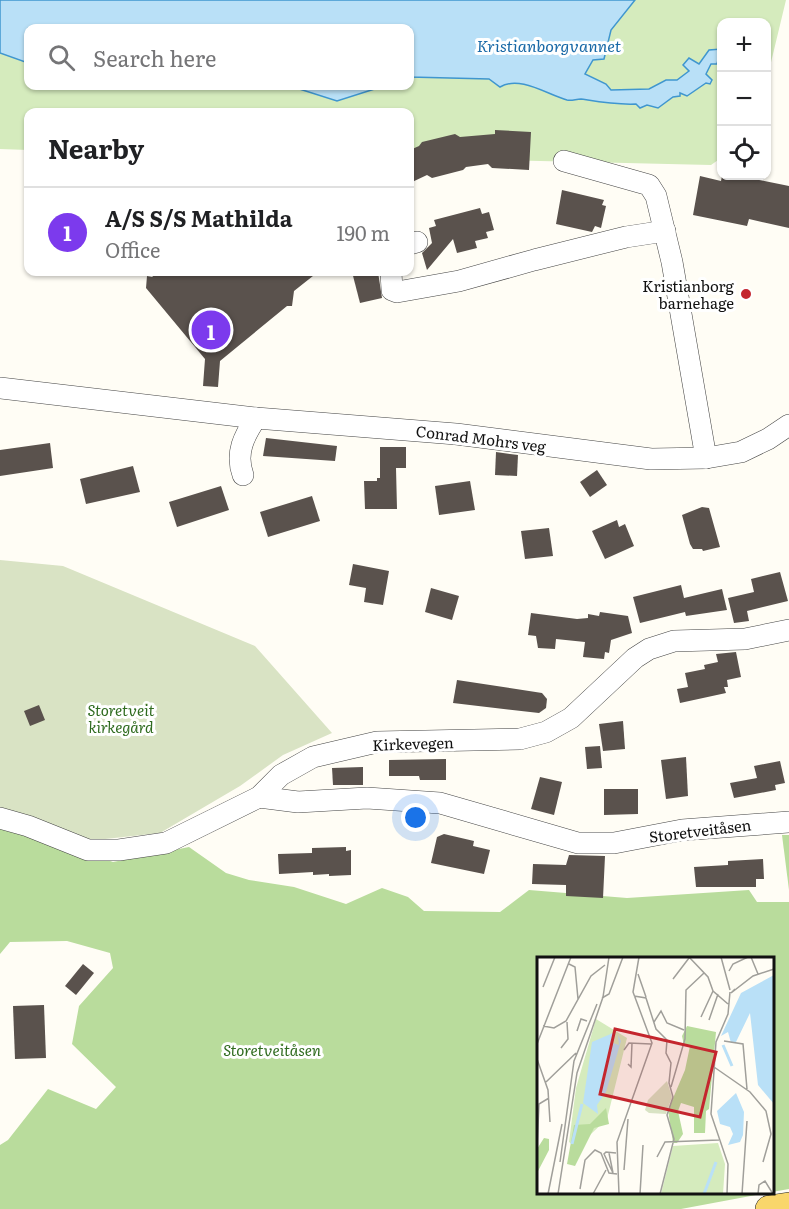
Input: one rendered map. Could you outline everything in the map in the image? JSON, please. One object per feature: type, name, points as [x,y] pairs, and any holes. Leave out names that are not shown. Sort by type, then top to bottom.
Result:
[{"type":"main road","points":[[770,1209],[789,1206]]},
{"type":"street","points":[[564,161],[649,185],[656,196],[665,231],[706,458]]},
{"type":"street","points":[[391,276],[390,285],[392,290],[397,292],[459,281],[545,257],[665,231]]},
{"type":"street","name":"Conrad Mohrs veg","points":[[0,388],[256,418],[456,434],[651,459],[706,458],[753,448],[789,425]]},
{"type":"street","points":[[243,475],[240,448],[245,433],[256,418]]},
{"type":"street","name":"Kirkevegen","points":[[0,819],[28,826],[88,850],[119,850],[166,843],[259,797],[281,775],[313,757],[377,742],[520,739],[546,732],[571,718],[635,658],[650,649],[674,641],[745,639],[789,630]]},
{"type":"street","name":"Storetveitåsen","points":[[259,797],[298,802],[367,798],[440,803],[578,843],[597,845],[682,830],[789,822]]},
{"type":"green space","points":[[0,0],[786,0],[771,62],[771,18],[717,18],[717,161],[711,165],[414,158],[414,108],[24,108],[24,150],[0,149]]},
{"type":"green space","name":"Storetveit kirkegård","points":[[0,560],[63,566],[255,646],[332,733],[283,755],[240,786],[160,833],[87,841],[0,815]]},
{"type":"green space","name":"Storetveitåsen","points":[[0,822],[113,862],[189,847],[226,873],[249,880],[294,887],[346,904],[382,888],[408,897],[424,911],[500,912],[529,890],[627,898],[749,890],[757,902],[789,902],[789,1189],[774,1192],[774,957],[537,957],[537,1194],[762,1194],[681,1209],[0,1209],[0,1145],[8,1140],[48,1089],[96,1109],[116,1087],[72,1044],[79,1006],[113,968],[110,953],[67,941],[10,942],[0,954]]},
{"type":"green space","points":[[782,835],[789,835],[789,890]]},
{"type":"water","name":"Kristianborgvannet","points":[[0,0],[635,0],[611,30],[604,59],[593,60],[585,74],[606,84],[611,90],[649,89],[666,80],[677,80],[689,71],[683,65],[689,58],[699,64],[709,50],[717,49],[717,64],[711,64],[706,74],[712,80],[710,84],[706,83],[687,96],[680,93],[680,96],[673,97],[658,108],[647,105],[640,108],[636,104],[615,104],[581,99],[567,100],[534,87],[516,83],[500,87],[489,79],[414,77],[414,24],[24,24],[24,62],[0,53]]},
{"type":"water","points":[[303,90],[371,90],[337,101]]},
{"type":"building","points":[[495,130],[531,132],[529,170],[492,168],[488,164],[466,167],[463,170],[432,178],[427,175],[414,181],[414,148],[422,142],[455,134],[460,137],[495,134]]},
{"type":"building","points":[[700,176],[721,181],[760,180],[789,186],[789,228],[749,219],[747,226],[693,215]]},
{"type":"building","points":[[562,190],[604,200],[602,205],[606,206],[601,228],[595,226],[592,232],[556,224]]},
{"type":"building","points":[[480,208],[482,214],[489,212],[494,230],[486,232],[488,238],[475,241],[477,248],[457,253],[453,239],[427,270],[422,253],[432,243],[429,228],[436,226],[434,220]]},
{"type":"building","points":[[147,276],[313,276],[294,291],[292,306],[287,306],[220,361],[218,387],[203,386],[205,359],[146,288]]},
{"type":"building","points":[[353,276],[379,276],[382,298],[360,303]]},
{"type":"building","points":[[266,438],[337,446],[335,461],[263,456]]},
{"type":"building","points":[[50,443],[53,468],[0,476],[0,450]]},
{"type":"building","points":[[380,447],[406,447],[406,468],[396,468],[397,509],[365,509],[364,481],[377,481],[377,478],[380,478]]},
{"type":"building","points":[[496,452],[518,455],[517,476],[495,475]]},
{"type":"building","points":[[133,466],[140,492],[86,504],[80,479]]},
{"type":"building","points":[[597,470],[607,485],[590,497],[580,482]]},
{"type":"building","points":[[470,481],[475,510],[439,515],[435,486]]},
{"type":"building","points":[[221,486],[229,510],[177,527],[169,502]]},
{"type":"building","points":[[312,496],[320,521],[268,537],[260,512]]},
{"type":"building","points":[[702,507],[709,508],[720,547],[703,551],[693,549],[690,544],[682,515]]},
{"type":"building","points":[[617,520],[619,527],[625,524],[634,546],[605,559],[592,531]]},
{"type":"building","points":[[549,528],[553,556],[525,559],[521,531]]},
{"type":"building","points":[[353,564],[389,571],[383,605],[364,602],[366,588],[349,585]]},
{"type":"building","points":[[780,572],[788,601],[747,611],[749,621],[734,623],[728,598],[754,592],[751,579]]},
{"type":"building","points":[[681,585],[684,598],[722,589],[727,610],[686,616],[685,612],[640,623],[633,597]]},
{"type":"building","points":[[431,588],[459,596],[452,620],[425,612]]},
{"type":"building","points":[[600,612],[628,616],[632,633],[611,640],[609,653],[605,652],[604,659],[583,657],[585,642],[556,639],[555,649],[538,648],[536,636],[528,635],[531,613],[577,619],[588,618],[588,614],[599,616]]},
{"type":"building","points":[[736,652],[741,677],[727,680],[728,687],[724,687],[726,693],[680,703],[677,689],[688,687],[685,673],[705,669],[704,665],[718,662],[716,654]]},
{"type":"building","points":[[457,680],[542,693],[547,699],[546,708],[539,713],[453,703]]},
{"type":"building","points":[[39,705],[45,720],[30,726],[24,711]]},
{"type":"building","points":[[623,721],[625,749],[603,751],[599,724]]},
{"type":"building","points":[[600,746],[602,768],[587,769],[585,747]]},
{"type":"building","points":[[686,757],[688,796],[666,799],[661,760]]},
{"type":"building","points":[[446,759],[446,780],[420,780],[419,776],[389,776],[389,760]]},
{"type":"building","points":[[780,761],[785,783],[775,785],[776,790],[734,798],[730,783],[757,778],[754,766]]},
{"type":"building","points":[[363,767],[363,785],[333,785],[332,768]]},
{"type":"building","points":[[540,777],[562,782],[554,815],[531,809]]},
{"type":"building","points":[[604,789],[638,789],[638,814],[604,815]]},
{"type":"building","points":[[444,834],[474,841],[473,846],[490,850],[484,874],[431,863],[437,837]]},
{"type":"building","points":[[346,847],[346,851],[351,850],[351,875],[313,875],[313,872],[279,874],[278,854],[312,853],[312,848]]},
{"type":"building","points":[[569,855],[605,856],[603,898],[566,896],[566,885],[532,884],[533,864],[566,865]]},
{"type":"building","points":[[763,859],[764,879],[756,879],[756,887],[696,887],[694,867],[728,865],[728,861]]},
{"type":"building","points":[[83,964],[94,973],[76,995],[65,986]]},
{"type":"building","points":[[44,1005],[46,1058],[15,1059],[13,1006]]},
{"type":"place","name":"Kristianborg barnehage","points":[[746,294]]},
{"type":"place","name":"A/S S/S Mathilda","points":[[211,330]]}]
